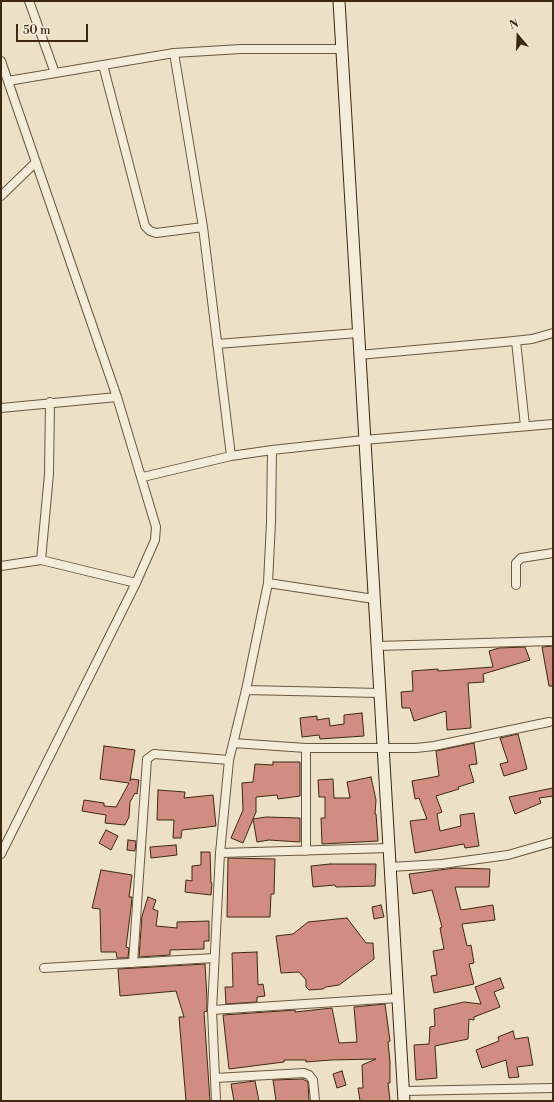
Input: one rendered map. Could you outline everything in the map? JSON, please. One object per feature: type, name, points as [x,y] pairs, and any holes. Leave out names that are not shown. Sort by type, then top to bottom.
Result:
[{"type":"main road","points":[[339,1],[404,1096]]},
{"type":"street","points":[[29,1],[55,73]]},
{"type":"street","points":[[8,81],[174,53],[241,49],[342,49]]},
{"type":"street","points":[[174,53],[204,227],[231,456]]},
{"type":"street","points":[[1,61],[117,397],[143,478],[156,527],[155,540],[136,583],[1,854]]},
{"type":"street","points":[[103,65],[145,226],[150,231],[156,233],[204,227]]},
{"type":"street","points":[[1,196],[36,162]]},
{"type":"street","points":[[217,344],[358,333]]},
{"type":"street","points":[[359,355],[516,341],[553,333]]},
{"type":"street","points":[[516,341],[525,426]]},
{"type":"street","points":[[1,408],[50,402],[117,397]]},
{"type":"street","points":[[41,560],[49,474],[50,402]]},
{"type":"street","points":[[143,478],[231,456],[272,450],[364,440],[553,424]]},
{"type":"street","points":[[216,1101],[212,1010],[220,853],[228,760],[246,690],[268,583],[272,450]]},
{"type":"street","points":[[516,585],[516,562],[521,558],[553,553]]},
{"type":"street","points":[[1,566],[41,560],[136,583]]},
{"type":"street","points":[[268,583],[374,599]]},
{"type":"street","points":[[377,646],[553,641]]},
{"type":"street","points":[[246,690],[380,693]]},
{"type":"street","points":[[233,743],[306,748],[396,749],[434,746],[549,722]]},
{"type":"street","points":[[306,748],[306,851]]},
{"type":"street","points":[[133,963],[147,759],[154,754],[228,760]]},
{"type":"street","points":[[390,867],[442,864],[508,855],[553,842]]},
{"type":"street","points":[[220,853],[389,848]]},
{"type":"street","points":[[44,968],[214,958]]},
{"type":"street","points":[[212,1010],[398,998]]},
{"type":"street","points":[[215,1078],[304,1073],[309,1075],[313,1080],[315,1101]]},
{"type":"street","points":[[404,1096],[553,1088]]},
{"type":"building","points":[[553,646],[553,686],[549,686],[542,647]]},
{"type":"building","points":[[525,647],[530,660],[483,674],[484,682],[468,683],[471,728],[447,730],[446,711],[414,721],[410,708],[402,708],[401,692],[413,691],[412,671],[438,669],[438,671],[493,667],[489,651],[499,648]]},
{"type":"building","points":[[362,713],[364,736],[320,739],[319,735],[302,737],[300,718],[317,716],[317,720],[329,718],[330,726],[344,724],[344,715]]},
{"type":"building","points":[[518,734],[527,769],[504,776],[500,764],[508,762],[500,738]]},
{"type":"building","points":[[474,743],[477,764],[469,765],[474,782],[458,787],[459,789],[436,796],[442,812],[437,814],[440,831],[461,826],[460,815],[474,813],[479,846],[465,848],[464,844],[415,853],[410,821],[427,819],[419,798],[415,799],[412,781],[439,776],[436,751]]},
{"type":"building","points":[[104,746],[135,750],[130,781],[131,779],[139,780],[137,794],[135,793],[130,802],[129,817],[125,825],[105,823],[106,815],[82,811],[84,800],[104,803],[104,806],[116,807],[129,783],[100,779]]},
{"type":"building","points":[[273,762],[300,762],[300,796],[278,799],[277,795],[256,797],[256,812],[243,843],[231,838],[243,810],[242,783],[253,782],[255,764],[273,765]]},
{"type":"building","points":[[371,777],[376,800],[375,814],[378,841],[322,844],[321,818],[325,818],[325,797],[319,797],[318,780],[333,779],[334,798],[350,798],[347,782]]},
{"type":"building","points":[[553,788],[553,796],[539,798],[541,803],[515,814],[509,797]]},
{"type":"building","points":[[158,790],[185,792],[184,798],[213,795],[216,826],[182,830],[181,838],[173,838],[174,820],[157,820]]},
{"type":"building","points":[[266,817],[300,818],[300,842],[269,840],[257,842],[253,819]]},
{"type":"building","points":[[106,830],[118,836],[111,850],[99,843]]},
{"type":"building","points":[[128,840],[136,841],[135,851],[127,850]]},
{"type":"building","points":[[176,845],[177,855],[151,858],[150,847]]},
{"type":"building","points":[[201,852],[210,852],[212,883],[211,895],[185,892],[186,880],[192,881],[192,866],[201,865]]},
{"type":"building","points":[[228,858],[275,859],[274,894],[271,894],[270,917],[227,917]]},
{"type":"building","points":[[330,864],[376,864],[375,886],[336,887],[335,885],[313,887],[311,866]]},
{"type":"building","points":[[455,868],[490,869],[489,887],[455,887],[461,910],[493,905],[495,920],[462,924],[467,946],[471,945],[474,963],[469,964],[474,984],[434,993],[431,976],[437,975],[433,951],[444,949],[440,928],[442,927],[432,890],[413,894],[409,874]]},
{"type":"building","points":[[101,870],[132,875],[129,897],[132,897],[126,947],[129,948],[128,958],[117,958],[116,952],[101,952],[100,909],[92,908]]},
{"type":"building","points":[[148,897],[156,900],[153,909],[158,911],[156,926],[177,928],[177,922],[209,921],[209,941],[204,941],[204,949],[170,950],[170,955],[139,957],[142,916]]},
{"type":"building","points":[[381,905],[384,917],[374,919],[372,907]]},
{"type":"building","points":[[347,918],[366,943],[373,943],[374,959],[339,985],[326,987],[323,989],[309,990],[306,987],[306,980],[299,972],[281,973],[276,936],[293,934],[308,922]]},
{"type":"building","points":[[257,952],[258,985],[263,984],[265,996],[257,997],[257,1002],[226,1004],[225,987],[233,987],[232,953]]},
{"type":"building","points":[[205,964],[207,1011],[204,1012],[210,1101],[186,1101],[179,1017],[184,1017],[176,991],[120,996],[118,969]]},
{"type":"building","points":[[500,978],[504,988],[494,992],[500,1007],[474,1017],[474,1020],[469,1019],[468,1039],[435,1046],[437,1078],[416,1080],[414,1045],[429,1044],[430,1027],[435,1026],[434,1009],[464,1002],[481,1004],[475,987]]},
{"type":"building","points":[[385,1004],[390,1041],[388,1042],[390,1083],[388,1083],[390,1101],[360,1101],[358,1088],[363,1088],[362,1065],[376,1059],[306,1062],[306,1060],[284,1060],[284,1062],[229,1069],[223,1015],[295,1010],[295,1012],[332,1008],[339,1043],[357,1042],[354,1007]]},
{"type":"building","points":[[513,1031],[515,1039],[528,1037],[533,1065],[517,1067],[519,1077],[509,1078],[506,1060],[482,1068],[476,1050],[499,1041],[498,1037]]},
{"type":"building","points":[[342,1071],[346,1085],[337,1088],[333,1074]]},
{"type":"building","points":[[303,1079],[308,1082],[309,1101],[276,1101],[273,1080]]},
{"type":"building","points":[[255,1081],[259,1101],[234,1101],[231,1084]]}]
